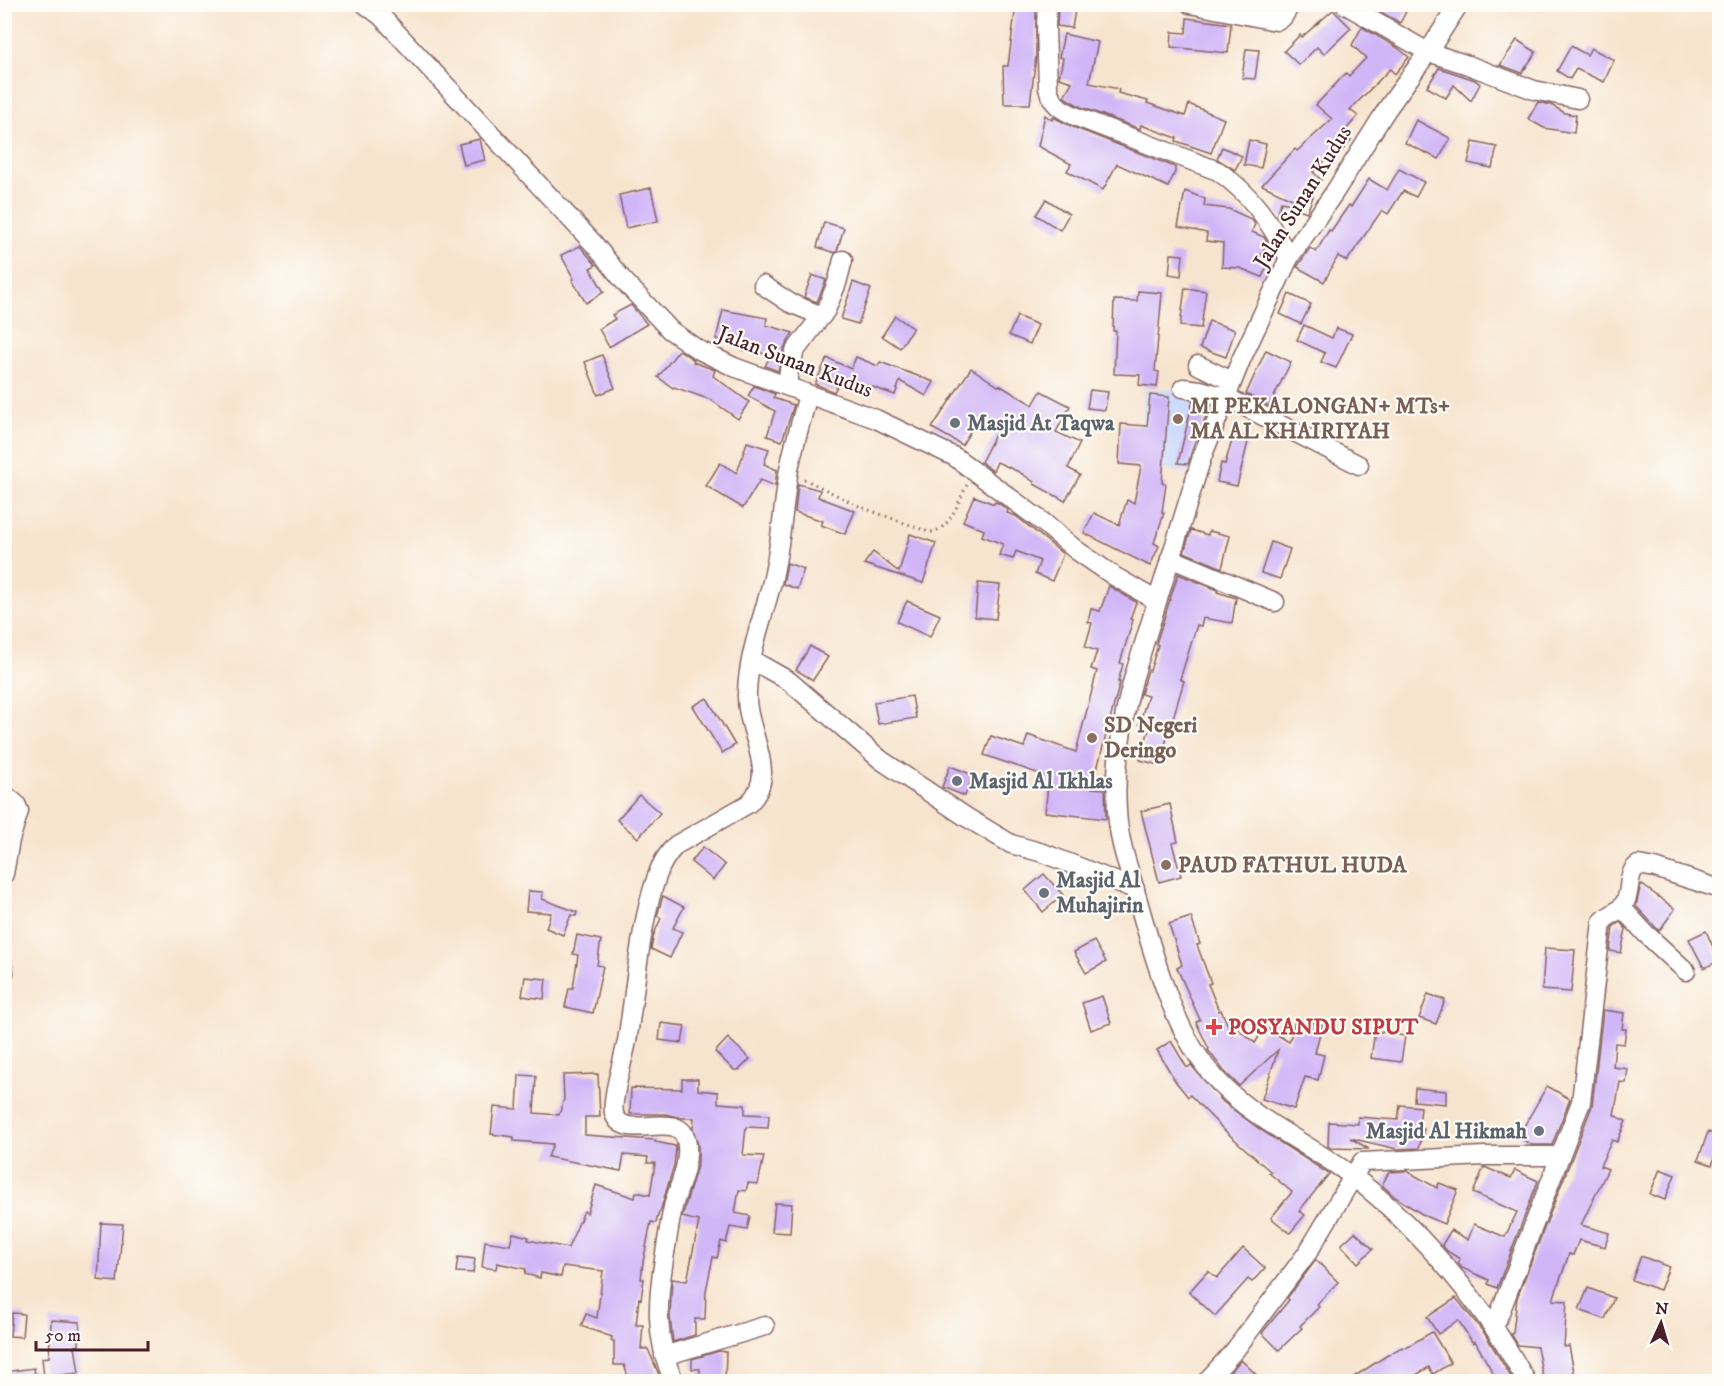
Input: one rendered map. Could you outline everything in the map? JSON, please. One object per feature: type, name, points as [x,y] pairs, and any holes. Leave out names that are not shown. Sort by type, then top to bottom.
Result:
[{"type":"street","name":"Jalan Sunan Kudus","points":[[365,4],[381,16],[594,244],[622,279],[670,330],[714,358],[876,419],[955,457],[1044,523],[1076,550],[1157,601]]},
{"type":"street","points":[[1047,4],[1048,88],[1058,107],[1077,117],[1218,171],[1231,180],[1266,217],[1288,258]]},
{"type":"street","points":[[1190,4],[1276,21],[1283,17],[1291,4]]},
{"type":"street","points":[[1344,4],[1428,52],[1534,90],[1578,99]]},
{"type":"street","name":"Jalan Sunan Kudus","points":[[1460,4],[1288,258],[1229,389],[1202,457],[1126,706],[1116,790],[1120,838],[1154,958],[1181,1023],[1206,1068],[1242,1104],[1353,1177],[1406,1224],[1494,1328],[1527,1382]]},
{"type":"street","points":[[787,386],[795,351],[822,316],[837,284],[843,260]]},
{"type":"street","points":[[763,285],[790,303],[822,316]]},
{"type":"street","points":[[1198,364],[1229,389],[1359,465]]},
{"type":"street","points":[[1184,388],[1229,389]]},
{"type":"street","points":[[674,1382],[664,1356],[658,1327],[657,1306],[673,1207],[686,1159],[687,1140],[674,1126],[637,1128],[621,1123],[615,1116],[614,1104],[627,1041],[645,922],[661,866],[676,845],[748,804],[755,798],[761,787],[762,766],[747,704],[747,691],[752,660],[772,582],[789,472],[808,394]]},
{"type":"street","points":[[1170,558],[1275,602]]},
{"type":"street","points":[[752,660],[789,681],[881,759],[984,828],[1011,844],[1042,853],[1135,889]]},
{"type":"street","points":[[4,794],[16,804],[19,811],[10,840],[4,873]]},
{"type":"street","points":[[1494,1328],[1581,1102],[1602,922],[1622,908],[1627,898],[1631,873],[1638,865],[1655,868],[1719,889]]},
{"type":"street","points":[[1622,908],[1686,971]]},
{"type":"street","points":[[1206,1382],[1235,1350],[1308,1252],[1362,1162],[1559,1156]]},
{"type":"street","points":[[664,1356],[765,1326]]},
{"type":"path","points":[[789,472],[861,507],[924,531],[934,532],[945,526],[974,471]]},
{"type":"shaded area","name":"MI PEKALONGAN+ MTs+ MA AL KHAIRIYAH","points":[[1222,387],[1193,474],[1141,466],[1144,390]],"holes":[[[1194,393],[1213,397],[1201,446],[1183,441]],[[1150,396],[1169,397],[1163,464],[1144,462]]]},
{"type":"building","points":[[1016,4],[1036,4],[1036,56],[1030,104],[1004,104],[1003,66],[1008,66]]},
{"type":"building","points":[[1058,4],[1076,4],[1072,28],[1057,26]]},
{"type":"building","points":[[1373,4],[1410,4],[1400,23],[1372,7]]},
{"type":"building","points":[[1333,10],[1351,28],[1324,54],[1317,47],[1299,65],[1284,51],[1300,35],[1302,37]]},
{"type":"building","points":[[1187,18],[1231,24],[1228,53],[1171,47],[1172,32],[1186,33]]},
{"type":"building","points":[[1362,27],[1409,57],[1395,74],[1390,69],[1350,110],[1358,116],[1343,133],[1351,140],[1341,152],[1338,149],[1313,172],[1321,180],[1307,195],[1313,197],[1307,212],[1296,208],[1291,221],[1277,215],[1281,202],[1290,204],[1292,199],[1262,185],[1295,149],[1297,151],[1332,119],[1316,105],[1346,73],[1349,76],[1366,58],[1352,45]]},
{"type":"building","points":[[1064,34],[1098,42],[1089,83],[1119,89],[1118,93],[1148,101],[1147,103],[1185,116],[1189,104],[1224,119],[1211,153],[1176,141],[1177,138],[1141,125],[1140,129],[1081,107],[1066,98],[1064,96],[1072,82],[1059,78],[1063,58],[1059,57]]},
{"type":"building","points":[[1517,40],[1536,52],[1522,73],[1500,65]]},
{"type":"building","points":[[1571,46],[1587,55],[1591,48],[1614,60],[1604,82],[1576,69],[1570,79],[1557,71]]},
{"type":"building","points":[[1246,49],[1259,50],[1255,79],[1242,78]]},
{"type":"building","points":[[1439,68],[1475,80],[1480,84],[1471,101],[1454,85],[1446,98],[1427,87]]},
{"type":"building","points":[[1538,102],[1576,115],[1574,133],[1544,128],[1528,119]]},
{"type":"building","points":[[1045,115],[1052,120],[1053,117],[1175,167],[1168,187],[1117,164],[1103,190],[1067,171],[1071,164],[1038,146]]},
{"type":"building","points":[[1416,120],[1450,138],[1439,159],[1405,143]]},
{"type":"building","points":[[480,139],[485,160],[464,165],[459,144]]},
{"type":"building","points":[[1249,140],[1266,144],[1261,168],[1244,165]]},
{"type":"building","points":[[1473,142],[1497,147],[1492,168],[1468,163]]},
{"type":"building","points":[[1222,147],[1242,156],[1235,170],[1217,159]]},
{"type":"building","points":[[1399,169],[1424,182],[1416,197],[1403,191],[1388,214],[1382,210],[1347,261],[1338,256],[1324,282],[1297,267],[1310,248],[1316,252],[1329,230],[1331,231],[1349,205],[1351,207],[1369,179],[1387,190]]},
{"type":"building","points":[[651,188],[658,221],[626,228],[619,195]]},
{"type":"building","points":[[1185,191],[1205,199],[1204,206],[1229,209],[1251,219],[1255,224],[1252,232],[1264,237],[1267,242],[1259,260],[1268,264],[1262,277],[1240,268],[1222,267],[1223,243],[1206,241],[1207,233],[1178,227]]},
{"type":"building","points":[[1046,199],[1069,214],[1060,230],[1036,215]]},
{"type":"building","points":[[824,222],[844,228],[835,253],[817,247]]},
{"type":"building","points":[[580,246],[596,265],[590,268],[604,292],[586,303],[561,255]]},
{"type":"building","points":[[1171,254],[1183,255],[1181,276],[1169,274]]},
{"type":"building","points":[[812,275],[826,280],[817,302],[804,297]]},
{"type":"building","points":[[853,282],[871,289],[858,324],[841,319]]},
{"type":"building","points":[[1185,288],[1206,291],[1201,328],[1180,326]]},
{"type":"building","points":[[1138,291],[1162,293],[1155,371],[1159,372],[1157,387],[1139,385],[1140,375],[1114,374],[1116,331],[1113,331],[1114,300],[1137,301]]},
{"type":"building","points":[[1289,294],[1311,304],[1301,324],[1280,314]]},
{"type":"building","points":[[631,305],[647,324],[609,347],[599,329],[615,319],[612,315]]},
{"type":"building","points":[[723,310],[767,318],[766,325],[793,333],[784,348],[778,371],[765,366],[771,355],[742,350],[743,345],[716,339]]},
{"type":"building","points":[[895,316],[913,328],[900,348],[882,336]]},
{"type":"building","points":[[1017,316],[1038,325],[1030,344],[1009,335]]},
{"type":"building","points":[[1209,321],[1235,330],[1226,357],[1200,348]]},
{"type":"building","points":[[1304,325],[1332,338],[1336,328],[1352,334],[1336,368],[1321,362],[1325,353],[1297,340]]},
{"type":"building","points":[[679,350],[694,360],[693,362],[715,370],[713,376],[749,402],[738,419],[711,400],[673,388],[658,377]]},
{"type":"building","points":[[1266,350],[1291,362],[1269,406],[1246,394]]},
{"type":"building","points":[[602,355],[615,388],[598,395],[585,362]]},
{"type":"building","points":[[856,357],[878,366],[880,362],[934,382],[926,396],[900,381],[895,395],[867,385],[864,392],[839,382],[834,392],[815,384],[827,358],[851,369]]},
{"type":"building","points":[[971,368],[1033,405],[1041,391],[1070,406],[1056,432],[1080,443],[1068,468],[1080,475],[1065,501],[1034,484],[1019,472],[997,462],[993,471],[981,462],[998,429],[977,420],[962,445],[932,428]]},
{"type":"building","points":[[754,386],[775,394],[773,398],[794,405],[782,441],[767,436],[775,411],[748,396]]},
{"type":"building","points":[[1090,390],[1108,392],[1105,410],[1087,408]]},
{"type":"building","points":[[1150,395],[1169,397],[1162,483],[1166,484],[1162,512],[1164,513],[1154,543],[1159,546],[1150,566],[1084,533],[1094,513],[1119,525],[1127,500],[1134,503],[1141,466],[1119,464],[1121,424],[1147,426]]},
{"type":"building","points":[[1193,400],[1211,405],[1188,464],[1178,463]]},
{"type":"building","points":[[1234,434],[1249,438],[1237,486],[1217,482],[1221,463],[1225,464]]},
{"type":"building","points":[[747,442],[769,449],[764,464],[777,470],[775,486],[760,480],[743,508],[706,486],[720,463],[737,473]]},
{"type":"building","points":[[798,484],[820,490],[818,497],[855,511],[845,534],[821,525],[823,521],[795,512]]},
{"type":"building","points":[[974,496],[994,504],[998,503],[1008,510],[1007,513],[1016,516],[1063,554],[1052,581],[1035,574],[1040,561],[1016,551],[1013,559],[999,555],[1003,544],[982,536],[984,530],[963,521]]},
{"type":"building","points":[[1191,530],[1208,535],[1209,531],[1230,536],[1222,568],[1184,552]]},
{"type":"building","points":[[910,534],[936,543],[923,583],[864,564],[873,552],[899,572]]},
{"type":"building","points":[[1271,542],[1290,549],[1280,579],[1261,573]]},
{"type":"building","points":[[787,563],[804,569],[797,589],[783,584]]},
{"type":"building","points":[[1178,574],[1236,598],[1232,623],[1203,618],[1201,626],[1197,625],[1180,679],[1184,681],[1159,765],[1140,760],[1150,726],[1139,724],[1148,696],[1141,694],[1148,670],[1150,671]]},
{"type":"building","points":[[978,583],[1000,585],[996,619],[975,617]]},
{"type":"building","points":[[1109,586],[1136,602],[1120,663],[1123,664],[1118,682],[1120,682],[1092,788],[1105,789],[1106,819],[1045,812],[1049,777],[984,755],[991,736],[1024,747],[1028,735],[1076,752],[1097,671],[1091,669],[1097,651],[1085,647],[1092,623],[1088,622],[1091,609],[1100,611]]},
{"type":"building","points":[[907,601],[940,615],[930,637],[897,622]]},
{"type":"building","points":[[810,646],[828,657],[813,680],[796,670]]},
{"type":"building","points":[[912,696],[916,718],[878,724],[874,702]]},
{"type":"building","points":[[707,698],[735,745],[722,753],[693,706]]},
{"type":"building","name":"Masjid Al Ikhlas","points":[[950,766],[973,775],[965,796],[942,787]]},
{"type":"building","points":[[639,795],[660,813],[638,838],[617,820]]},
{"type":"building","points":[[1170,804],[1178,842],[1172,843],[1181,876],[1159,882],[1141,811]]},
{"type":"building","points":[[703,847],[725,865],[713,880],[691,862]]},
{"type":"building","name":"Masjid Al Muhajirin","points":[[1044,874],[1063,895],[1043,912],[1025,890]]},
{"type":"building","points":[[1641,884],[1675,909],[1659,931],[1636,906]]},
{"type":"building","points":[[528,891],[543,892],[542,899],[577,912],[576,916],[571,915],[563,935],[546,928],[551,913],[526,911]]},
{"type":"building","points":[[663,896],[684,907],[673,928],[682,932],[670,958],[651,949],[661,918],[657,916]]},
{"type":"building","points":[[1191,917],[1200,944],[1197,945],[1211,983],[1208,984],[1232,1034],[1237,1028],[1255,1043],[1265,1027],[1289,1042],[1296,1018],[1322,1025],[1315,1053],[1324,1055],[1318,1080],[1305,1077],[1294,1109],[1262,1099],[1278,1050],[1239,1086],[1208,1050],[1196,1022],[1200,1020],[1177,968],[1182,965],[1169,924]]},
{"type":"building","points":[[1620,922],[1626,929],[1621,953],[1610,951],[1613,927]]},
{"type":"building","points":[[1706,931],[1719,961],[1704,968],[1689,939]]},
{"type":"building","points":[[577,935],[601,940],[597,965],[603,966],[593,1013],[565,1007],[569,988],[573,988],[578,955],[573,954]]},
{"type":"building","points":[[1094,941],[1106,962],[1086,973],[1074,952]]},
{"type":"building","points":[[1545,948],[1575,950],[1571,992],[1542,990]]},
{"type":"building","points":[[525,977],[546,979],[544,999],[522,996]]},
{"type":"building","points":[[1428,994],[1445,1000],[1436,1024],[1419,1018]]},
{"type":"building","points":[[1102,996],[1111,1023],[1091,1030],[1082,1003]]},
{"type":"building","points":[[1603,1010],[1624,1013],[1622,1029],[1626,1029],[1624,1044],[1615,1043],[1613,1067],[1628,1069],[1626,1083],[1620,1082],[1614,1115],[1626,1121],[1617,1142],[1612,1140],[1600,1166],[1608,1169],[1581,1225],[1609,1233],[1605,1247],[1579,1240],[1573,1255],[1569,1254],[1553,1300],[1567,1301],[1564,1347],[1569,1346],[1576,1382],[1544,1382],[1537,1347],[1518,1345],[1511,1334],[1513,1333],[1517,1298],[1592,1106]]},
{"type":"building","points":[[661,1023],[685,1026],[682,1043],[659,1040]]},
{"type":"building","points":[[1375,1031],[1405,1036],[1401,1062],[1371,1058]]},
{"type":"building","points":[[728,1038],[750,1059],[739,1070],[734,1070],[715,1052]]},
{"type":"building","points":[[1171,1041],[1187,1068],[1191,1065],[1223,1102],[1258,1128],[1329,1174],[1299,1211],[1305,1215],[1290,1233],[1271,1218],[1292,1192],[1269,1173],[1271,1172],[1223,1129],[1190,1095],[1188,1097],[1157,1050]]},
{"type":"building","points":[[598,1074],[600,1117],[585,1117],[585,1135],[655,1140],[655,1142],[676,1148],[674,1165],[660,1212],[656,1223],[651,1222],[643,1262],[641,1279],[644,1279],[636,1325],[643,1325],[641,1349],[648,1349],[662,1382],[630,1382],[624,1365],[614,1365],[612,1337],[581,1326],[586,1314],[597,1318],[603,1271],[563,1266],[561,1277],[541,1273],[540,1278],[525,1274],[526,1269],[497,1263],[496,1269],[482,1267],[485,1241],[510,1245],[513,1233],[529,1237],[528,1240],[568,1248],[584,1211],[587,1213],[596,1185],[635,1198],[636,1192],[650,1195],[655,1163],[647,1163],[648,1157],[624,1155],[621,1171],[548,1157],[553,1144],[514,1141],[514,1137],[491,1134],[494,1107],[517,1109],[519,1075],[536,1076],[534,1113],[559,1115],[564,1099],[563,1075]]},
{"type":"building","points":[[682,1079],[698,1079],[698,1090],[718,1092],[718,1103],[745,1105],[745,1114],[769,1115],[768,1128],[746,1127],[743,1155],[764,1156],[758,1184],[748,1183],[746,1191],[739,1190],[735,1213],[750,1216],[747,1230],[730,1227],[726,1243],[721,1241],[717,1258],[713,1257],[706,1291],[705,1319],[695,1319],[695,1335],[673,1342],[670,1317],[672,1279],[687,1281],[699,1221],[682,1217],[698,1162],[698,1145],[693,1129],[694,1118],[665,1114],[630,1114],[631,1088],[682,1089]]},
{"type":"building","points":[[1547,1086],[1570,1099],[1552,1145],[1532,1145],[1518,1137]]},
{"type":"building","points":[[1415,1088],[1446,1091],[1446,1104],[1414,1101]]},
{"type":"building","points":[[1400,1105],[1421,1107],[1419,1128],[1424,1129],[1419,1148],[1397,1149],[1350,1138],[1369,1149],[1328,1146],[1329,1122],[1358,1124],[1358,1117],[1398,1120]]},
{"type":"building","points":[[1708,1132],[1719,1136],[1719,1146],[1712,1165],[1698,1160]]},
{"type":"building","points":[[1484,1167],[1511,1178],[1515,1170],[1538,1181],[1497,1288],[1488,1284],[1489,1280],[1462,1268],[1458,1263],[1460,1259],[1442,1245],[1451,1230],[1468,1240],[1474,1224],[1505,1237],[1517,1212],[1473,1193]]},
{"type":"building","points":[[1660,1169],[1675,1175],[1665,1200],[1650,1194]]},
{"type":"building","points":[[1407,1171],[1437,1188],[1439,1183],[1458,1190],[1444,1224],[1425,1216],[1395,1197],[1382,1185],[1389,1172]]},
{"type":"building","points":[[775,1203],[792,1204],[790,1233],[772,1232]]},
{"type":"building","points":[[101,1223],[123,1224],[117,1282],[98,1280]]},
{"type":"building","points":[[1355,1232],[1373,1249],[1358,1263],[1341,1245]]},
{"type":"building","points":[[1243,1248],[1265,1268],[1252,1282],[1248,1279],[1215,1316],[1189,1292],[1208,1271],[1217,1278]]},
{"type":"building","points":[[1641,1256],[1669,1267],[1660,1290],[1632,1280]]},
{"type":"building","points":[[458,1257],[475,1259],[473,1273],[456,1272]]},
{"type":"building","points":[[1316,1260],[1338,1282],[1317,1304],[1319,1307],[1300,1326],[1302,1328],[1279,1350],[1262,1333],[1289,1300],[1287,1298]]},
{"type":"building","points":[[1588,1288],[1614,1298],[1605,1319],[1579,1310]]},
{"type":"building","points":[[1456,1298],[1485,1334],[1511,1377],[1498,1382],[1475,1341],[1473,1343],[1458,1320],[1438,1334],[1427,1317]]},
{"type":"building","points":[[12,1313],[24,1314],[22,1337],[10,1336]]},
{"type":"building","points":[[51,1320],[80,1322],[79,1346],[75,1346],[79,1373],[44,1377],[42,1358],[49,1357]]},
{"type":"building","points":[[1432,1332],[1451,1363],[1433,1374],[1429,1367],[1405,1382],[1346,1382],[1386,1356]]},
{"type":"building","points":[[719,1351],[726,1352],[725,1382],[699,1382],[700,1369],[692,1369],[692,1359]]},
{"type":"building","points":[[1241,1360],[1264,1382],[1224,1382],[1223,1380]]},
{"type":"building","points":[[34,1368],[36,1382],[4,1382],[4,1372]]},
{"type":"place","name":"MI PEKALONGAN+ MTs+ MA AL KHAIRIYAH","points":[[1178,419]]},
{"type":"place","name":"Masjid At Taqwa","points":[[955,423]]},
{"type":"place","name":"SD Negeri Deringo","points":[[1092,738]]},
{"type":"place","name":"Masjid Al Ikhlas","points":[[957,781]]},
{"type":"place","name":"PAUD FATHUL HUDA","points":[[1166,865]]},
{"type":"place","name":"Masjid Al Muhajirin","points":[[1044,893]]},
{"type":"place","name":"POSYANDU SIPUT","points":[[1214,1027]]},
{"type":"place","name":"Masjid Al Hikmah","points":[[1539,1131]]}]
